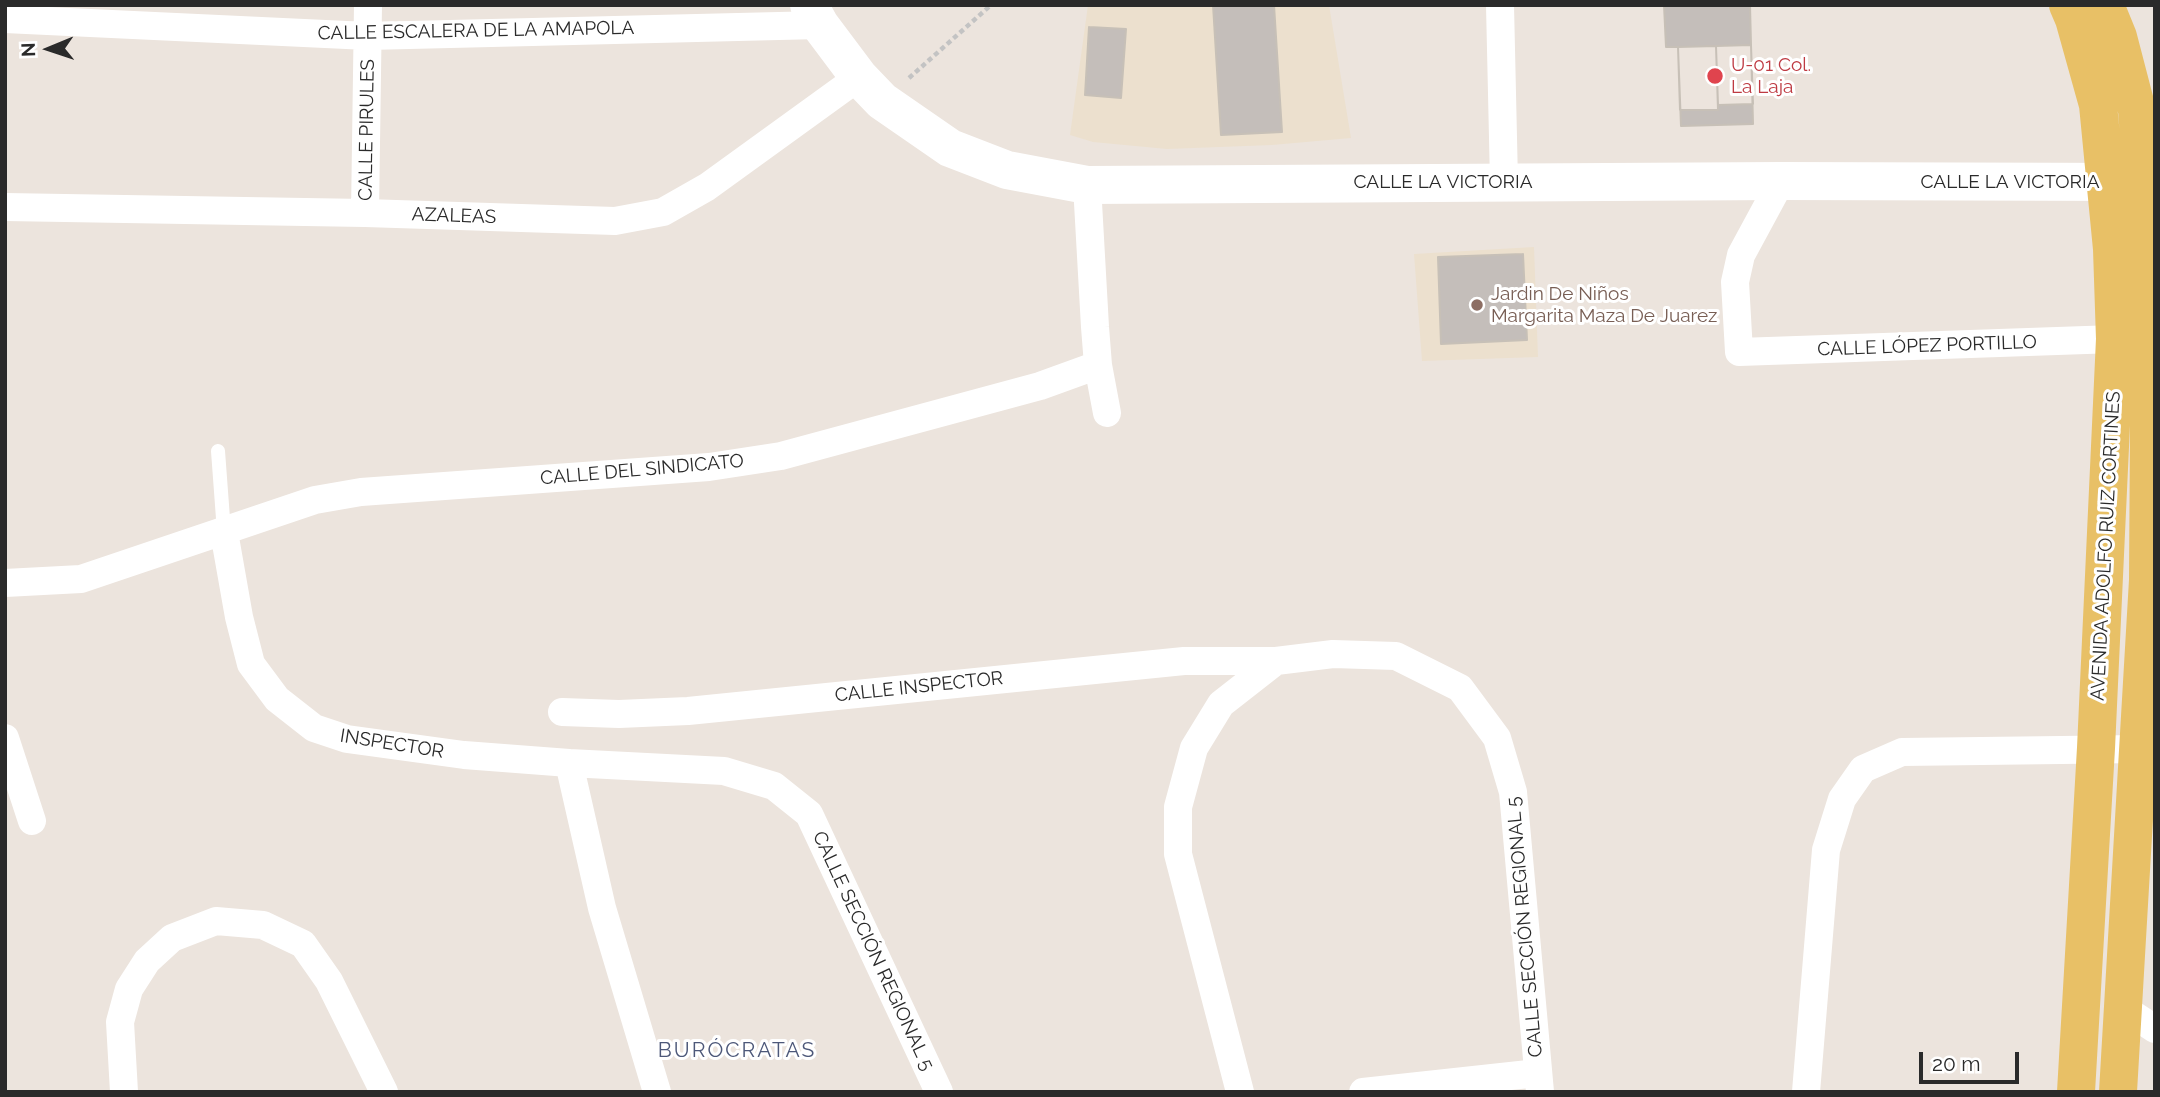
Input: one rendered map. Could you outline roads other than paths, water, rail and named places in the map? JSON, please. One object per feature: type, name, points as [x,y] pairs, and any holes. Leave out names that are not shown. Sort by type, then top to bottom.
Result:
[{"type":"main road","name":"AVENIDA ADOLFO RUIZ CORTINES","points":[[2068,5],[2098,105],[2106,183],[2112,249],[2127,709],[2140,749],[2118,1092]]},
{"type":"main road","name":"AVENIDA ADOLFO RUIZ CORTINES","points":[[2076,1092],[2096,748],[2127,709],[2151,621],[2150,278],[2144,182],[2137,110],[2118,37],[2105,5]]},
{"type":"street","name":"CALLE PIRULES","points":[[365,213],[368,5]]},
{"type":"street","points":[[1500,5],[1504,182]]},
{"type":"street","name":"CALLE ESCALERA DE LA AMAPOLA","points":[[5,19],[368,36],[815,15]]},
{"type":"street","name":"CALLE LA VICTORIA","points":[[815,15],[871,89],[950,148],[1007,170],[1087,185],[2144,182]]},
{"type":"street","name":"AZALEAS","points":[[5,207],[365,213],[615,221],[663,212],[871,89]]},
{"type":"street","name":"CALLE LÓPEZ PORTILLO","points":[[1781,181],[1741,255],[1735,282],[1739,352],[2115,339]]},
{"type":"street","points":[[1087,185],[1098,365],[1107,413]]},
{"type":"street","name":"CALLE DEL SINDICATO","points":[[5,583],[81,579],[315,500],[362,492],[709,467],[781,456],[1041,386],[1098,365]]},
{"type":"street","name":"INSPECTOR","points":[[224,532],[239,617],[251,664],[277,699],[314,728],[347,739],[386,745],[464,755],[569,763]]},
{"type":"street","name":"CALLE SECCIÓN REGIONAL 5","points":[[1276,661],[1334,654],[1396,656],[1460,688],[1497,738],[1513,792],[1539,1082]]},
{"type":"street","name":"CALLE INSPECTOR","points":[[562,712],[688,711],[1184,661],[1276,661]]},
{"type":"street","points":[[1240,1092],[1178,854],[1178,807],[1194,748],[1221,704],[1276,661]]},
{"type":"street","points":[[5,738],[32,821]]},
{"type":"street","points":[[1806,1092],[1826,850],[1842,799],[1863,769],[1902,752],[2140,749]]},
{"type":"street","points":[[569,763],[599,895],[657,1092]]},
{"type":"street","name":"CALLE SECCIÓN REGIONAL 5","points":[[569,763],[724,771],[774,786],[808,814],[939,1092]]},
{"type":"street","points":[[124,1092],[120,1022],[129,989],[147,961],[172,939],[215,921],[263,925],[303,944],[329,981],[384,1092]]},
{"type":"street","points":[[2123,1008],[2155,1029]]},
{"type":"street","points":[[1363,1092],[1539,1082]]},
{"type":"lane","points":[[218,451],[224,532]]},
{"type":"place","name":"U-01 Col. La Laja","points":[[1715,76]]},
{"type":"place","name":"Jardin De Niños Margarita Maza De Juarez","points":[[1477,305]]},
{"type":"district","name":"BURÓCRATAS","points":[[737,1051]]}]
